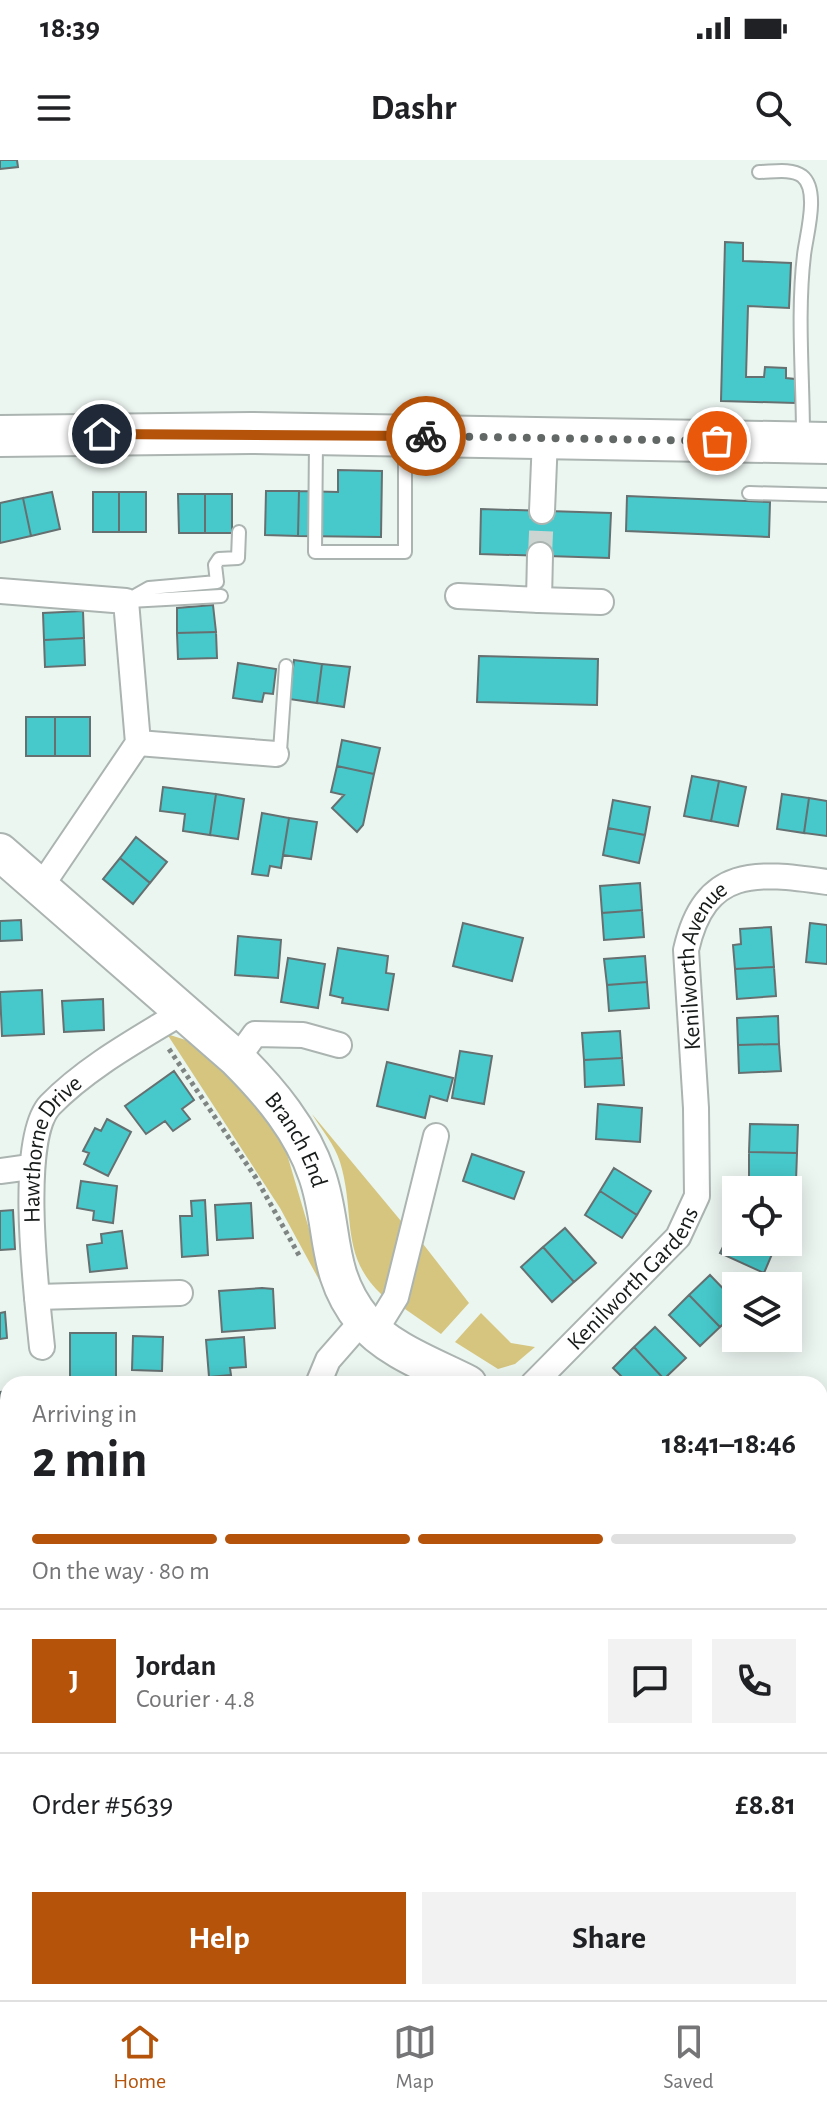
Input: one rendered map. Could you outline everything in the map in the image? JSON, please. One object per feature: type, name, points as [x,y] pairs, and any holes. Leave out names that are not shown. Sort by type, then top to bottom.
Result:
[{"type":"main road","points":[[0,436],[316,434],[815,443]]},
{"type":"main road","name":"Branch End","points":[[0,852],[40,888],[168,1020],[237,1059],[269,1091],[296,1131],[318,1176],[329,1244],[342,1287],[369,1326]]},
{"type":"main road","points":[[369,1326],[454,1376]]},
{"type":"street","points":[[542,511],[545,438]]},
{"type":"street","points":[[539,600],[540,555]]},
{"type":"street","points":[[0,591],[126,601],[138,743],[40,888]]},
{"type":"street","points":[[458,596],[601,602]]},
{"type":"street","points":[[138,743],[276,754]]},
{"type":"street","name":"Kenilworth Avenue","points":[[696,1108],[686,950],[698,915],[723,888],[746,877],[770,874],[827,882]]},
{"type":"street","name":"Hawthorne Drive","points":[[42,1347],[30,1167],[48,1107],[116,1052],[168,1020]]},
{"type":"street","points":[[237,1059],[255,1034],[303,1035],[339,1045]]},
{"type":"street","name":"Kenilworth Gardens","points":[[541,1376],[678,1237],[697,1196],[696,1108]]},
{"type":"street","points":[[321,1376],[328,1360],[369,1326],[396,1297],[436,1136]]},
{"type":"street","points":[[0,1171],[30,1167]]},
{"type":"street","points":[[37,1297],[180,1293]]},
{"type":"lane","points":[[759,172],[788,171],[803,176],[809,186],[802,269],[815,443]]},
{"type":"lane","points":[[316,434],[315,552],[405,552],[405,436]]},
{"type":"lane","points":[[749,493],[827,495]]},
{"type":"lane","points":[[126,601],[149,588],[217,582],[215,565],[219,559],[238,558],[239,532]]},
{"type":"lane","points":[[126,601],[221,596]]},
{"type":"lane","points":[[276,754],[280,751],[286,666]]},
{"type":"path","points":[[168,1020],[305,1267]]},
{"type":"shaded area","points":[[167,1034],[198,1044],[244,1088],[284,1144],[330,1300],[280,1208]]},
{"type":"shaded area","points":[[312,1114],[401,1221],[394,1273],[382,1295],[360,1265],[354,1249],[340,1162]]},
{"type":"shaded area","points":[[420,1240],[469,1303],[441,1334],[405,1309]]},
{"type":"shaded area","points":[[481,1313],[511,1343],[535,1347],[515,1364],[498,1369],[455,1342]]},
{"type":"building","points":[[0,160],[17,160],[18,167],[0,169]]},
{"type":"building","points":[[725,242],[743,243],[743,261],[791,263],[789,308],[748,306],[746,377],[764,377],[765,367],[786,368],[786,378],[795,379],[795,403],[721,401]]},
{"type":"building","points":[[338,470],[382,471],[381,537],[298,536],[299,491],[338,492]]},
{"type":"building","points":[[266,491],[299,491],[298,536],[265,535]]},
{"type":"building","points":[[52,492],[60,529],[31,536],[23,498]]},
{"type":"building","points":[[93,492],[119,492],[119,532],[93,532]]},
{"type":"building","points":[[119,492],[146,492],[146,532],[119,532]]},
{"type":"building","points":[[178,494],[205,494],[205,533],[179,533]]},
{"type":"building","points":[[205,494],[232,494],[232,533],[205,533]]},
{"type":"building","points":[[627,496],[770,502],[769,537],[626,531]]},
{"type":"building","points":[[23,498],[31,536],[0,543],[0,503]]},
{"type":"building","points":[[481,509],[611,513],[609,558],[480,554]]},
{"type":"building","points":[[213,605],[216,632],[177,633],[177,608]]},
{"type":"building","points":[[83,611],[84,638],[44,640],[43,613]]},
{"type":"building","points":[[216,632],[217,658],[178,659],[177,633]]},
{"type":"building","points":[[84,638],[85,665],[45,667],[44,640]]},
{"type":"building","points":[[479,656],[598,659],[597,705],[477,702]]},
{"type":"building","points":[[294,660],[322,664],[317,703],[289,699]]},
{"type":"building","points":[[238,663],[276,669],[273,694],[264,693],[262,702],[233,698]]},
{"type":"building","points":[[322,664],[350,667],[344,707],[317,703]]},
{"type":"building","points":[[26,717],[55,717],[55,756],[26,756]]},
{"type":"building","points":[[55,717],[90,717],[90,756],[55,756]]},
{"type":"building","points":[[342,740],[380,748],[374,774],[337,766]]},
{"type":"building","points":[[337,766],[374,774],[363,825],[357,832],[332,808],[344,795],[331,792]]},
{"type":"building","points":[[692,776],[719,781],[711,821],[684,816]]},
{"type":"building","points":[[719,781],[746,787],[738,826],[711,821]]},
{"type":"building","points":[[163,787],[216,794],[210,835],[183,831],[185,814],[160,811]]},
{"type":"building","points":[[216,794],[244,799],[238,839],[210,835]]},
{"type":"building","points":[[782,794],[809,798],[804,833],[777,829]]},
{"type":"building","points":[[809,798],[827,801],[827,836],[804,833]]},
{"type":"building","points":[[613,800],[650,807],[645,835],[608,828]]},
{"type":"building","points":[[262,813],[289,818],[281,868],[270,866],[268,876],[252,874]]},
{"type":"building","points":[[289,818],[317,822],[311,859],[283,855]]},
{"type":"building","points":[[608,828],[645,835],[639,863],[603,855]]},
{"type":"building","points":[[136,837],[167,862],[150,883],[120,858]]},
{"type":"building","points":[[120,858],[150,883],[133,904],[103,879]]},
{"type":"building","points":[[640,883],[642,910],[602,913],[600,886]]},
{"type":"building","points":[[642,910],[644,937],[604,940],[602,913]]},
{"type":"building","points":[[21,920],[22,940],[0,941],[0,921]]},
{"type":"building","points":[[463,923],[523,938],[512,981],[453,966]]},
{"type":"building","points":[[810,923],[827,925],[827,964],[806,962]]},
{"type":"building","points":[[771,927],[774,967],[735,969],[733,945],[741,944],[740,929]]},
{"type":"building","points":[[238,936],[281,940],[278,978],[235,975]]},
{"type":"building","points":[[338,948],[388,956],[386,973],[394,974],[388,1010],[342,1003],[343,998],[330,995]]},
{"type":"building","points":[[645,956],[647,982],[607,985],[604,959]]},
{"type":"building","points":[[288,958],[325,964],[318,1008],[281,1002]]},
{"type":"building","points":[[774,967],[776,996],[737,999],[735,969]]},
{"type":"building","points":[[647,982],[649,1008],[609,1011],[607,985]]},
{"type":"building","points":[[42,990],[44,1034],[2,1036],[0,992]]},
{"type":"building","points":[[103,999],[104,1030],[64,1032],[62,1001]]},
{"type":"building","points":[[778,1016],[779,1044],[738,1045],[737,1018]]},
{"type":"building","points":[[620,1031],[622,1058],[584,1060],[582,1033]]},
{"type":"building","points":[[779,1044],[781,1071],[739,1073],[738,1045]]},
{"type":"building","points":[[460,1051],[492,1056],[484,1104],[452,1098]]},
{"type":"building","points":[[622,1058],[624,1085],[585,1087],[584,1060]]},
{"type":"building","points":[[387,1062],[453,1078],[447,1101],[430,1096],[425,1118],[377,1106]]},
{"type":"building","points":[[174,1071],[194,1100],[182,1109],[190,1119],[173,1131],[165,1121],[146,1134],[125,1106]]},
{"type":"building","points":[[598,1104],[642,1108],[640,1142],[596,1139]]},
{"type":"building","points":[[107,1119],[131,1132],[108,1176],[84,1164],[89,1153],[83,1151],[95,1128],[101,1131]]},
{"type":"building","points":[[750,1124],[798,1125],[797,1153],[749,1152]]},
{"type":"building","points":[[749,1152],[797,1153],[796,1176],[749,1176]]},
{"type":"building","points":[[472,1154],[524,1172],[514,1199],[463,1181]]},
{"type":"building","points":[[614,1168],[651,1191],[637,1215],[600,1191]]},
{"type":"building","points":[[81,1181],[117,1186],[113,1223],[93,1220],[94,1211],[77,1208]]},
{"type":"building","points":[[600,1191],[637,1215],[622,1238],[585,1215]]},
{"type":"building","points":[[205,1200],[208,1255],[182,1257],[180,1216],[192,1216],[191,1201]]},
{"type":"building","points":[[251,1203],[253,1238],[217,1240],[215,1205]]},
{"type":"building","points":[[13,1210],[15,1249],[0,1250],[0,1211]]},
{"type":"building","points":[[565,1228],[596,1263],[574,1282],[543,1247]]},
{"type":"building","points":[[122,1231],[127,1268],[90,1272],[87,1245],[102,1243],[101,1234]]},
{"type":"building","points":[[543,1247],[574,1282],[552,1302],[521,1267]]},
{"type":"building","points":[[727,1256],[771,1256],[762,1272]]},
{"type":"building","points":[[710,1275],[722,1287],[722,1325],[720,1327],[689,1295]]},
{"type":"building","points":[[273,1289],[275,1328],[222,1332],[219,1291]]},
{"type":"building","points":[[689,1295],[720,1327],[700,1346],[669,1315]]},
{"type":"building","points":[[5,1312],[7,1338],[0,1339],[0,1313]]},
{"type":"building","points":[[655,1327],[686,1358],[667,1376],[661,1376],[634,1347]]},
{"type":"building","points":[[70,1333],[116,1333],[116,1376],[70,1376]]},
{"type":"building","points":[[133,1336],[163,1337],[162,1371],[132,1370]]},
{"type":"building","points":[[244,1337],[246,1367],[230,1368],[231,1375],[209,1376],[206,1340]]},
{"type":"building","points":[[634,1347],[661,1376],[621,1376],[613,1368]]},
{"type":"tunnel","points":[[540,555],[542,511]]},
{"type":"way so far","points":[[426,436],[717,441]]},
{"type":"route","points":[[102,434],[426,436]]}]
